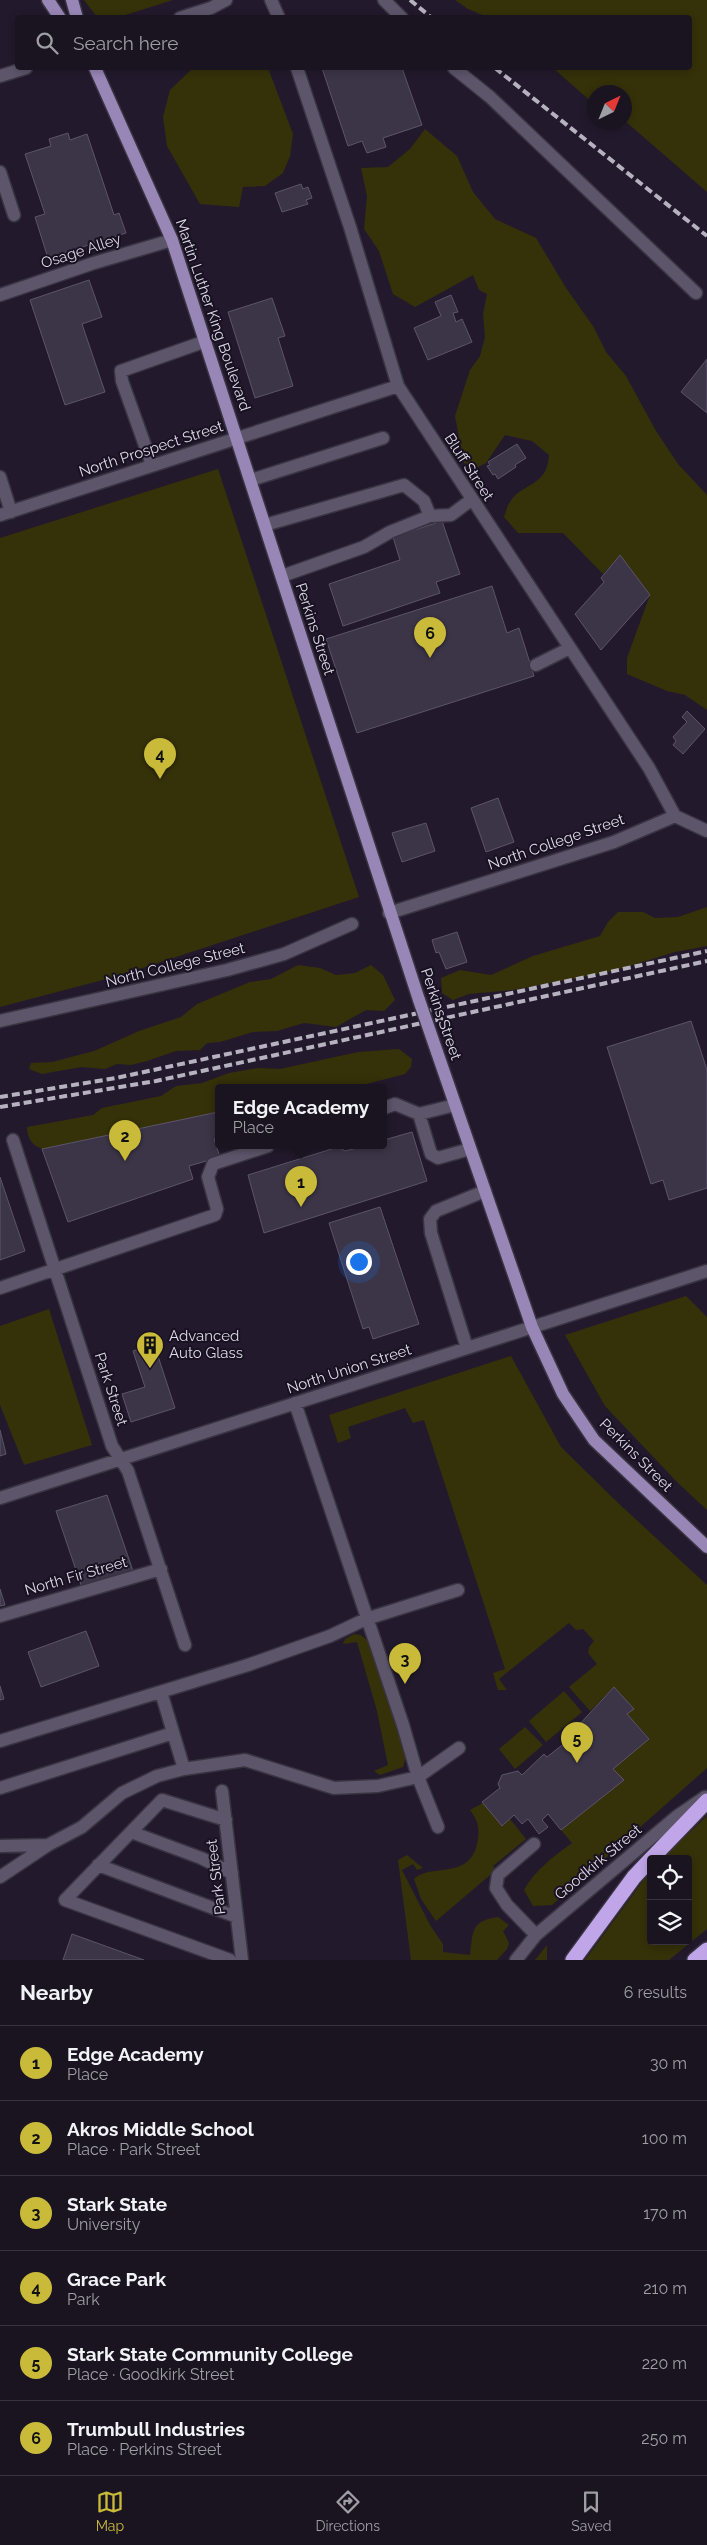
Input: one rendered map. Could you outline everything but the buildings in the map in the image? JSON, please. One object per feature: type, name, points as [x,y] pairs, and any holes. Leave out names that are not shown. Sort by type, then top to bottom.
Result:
[{"type":"highway","points":[[655,1855],[707,1800]]},
{"type":"highway","points":[[573,1960],[634,1877],[647,1863]]},
{"type":"highway","points":[[695,1960],[707,1950]]},
{"type":"main road","points":[[48,0],[58,15]]},
{"type":"main road","points":[[72,0],[76,15]]},
{"type":"main road","name":"Martin Luther King Boulevard","points":[[96,70],[172,240],[238,437]]},
{"type":"main road","name":"Perkins Street","points":[[238,437],[389,913],[532,1327],[563,1394],[594,1440],[707,1547]]},
{"type":"street","points":[[189,15],[211,8],[226,0]]},
{"type":"street","points":[[271,0],[278,15]]},
{"type":"street","points":[[384,0],[399,15]]},
{"type":"street","points":[[0,76],[20,70]]},
{"type":"street","name":"Bluff Street","points":[[299,70],[356,245],[398,386],[471,500],[649,768],[675,816]]},
{"type":"street","points":[[456,70],[490,97],[696,293]]},
{"type":"street","points":[[0,172],[14,215]]},
{"type":"street","name":"Osage Alley","points":[[0,295],[94,263],[172,240]]},
{"type":"street","points":[[152,465],[122,381],[121,370],[206,341]]},
{"type":"street","name":"North Prospect Street","points":[[5,513],[398,386]]},
{"type":"street","points":[[251,480],[383,438]]},
{"type":"street","points":[[0,477],[5,513]]},
{"type":"street","points":[[266,525],[404,486],[424,502],[430,516]]},
{"type":"street","points":[[282,576],[364,547],[390,532],[430,516],[451,515],[471,500]]},
{"type":"street","points":[[536,665],[570,648]]},
{"type":"street","points":[[675,816],[707,831]]},
{"type":"street","name":"North College Street","points":[[389,913],[614,842],[675,816]]},
{"type":"street","name":"North College Street","points":[[0,1021],[234,968],[284,954],[352,924]]},
{"type":"street","points":[[387,1107],[395,1104],[418,1114],[455,1105]]},
{"type":"street","points":[[418,1114],[431,1154],[438,1158],[470,1148]]},
{"type":"street","name":"Park Street","points":[[13,1140],[112,1446],[128,1471],[185,1645]]},
{"type":"street","points":[[0,1288],[215,1215],[217,1209],[208,1178],[213,1164],[259,1149]]},
{"type":"street","points":[[466,1348],[431,1234],[430,1219],[436,1211],[485,1191]]},
{"type":"street","name":"North Union Street","points":[[0,1498],[707,1271]]},
{"type":"street","points":[[295,1403],[418,1777],[438,1827]]},
{"type":"street","name":"North Fir Street","points":[[0,1616],[161,1569]]},
{"type":"street","points":[[0,1741],[161,1692],[330,1636],[366,1619],[458,1590]]},
{"type":"street","points":[[161,1692],[184,1768]]},
{"type":"street","points":[[0,1788],[173,1733]]},
{"type":"street","points":[[0,1878],[48,1845],[82,1827],[122,1793],[156,1776],[184,1768],[245,1760],[334,1788],[378,1786],[418,1777],[459,1748]]},
{"type":"street","name":"Park Street","points":[[222,1791],[242,1960]]},
{"type":"street","name":"Goodkirk Street","points":[[516,1960],[536,1935],[676,1817],[707,1795]]},
{"type":"street","points":[[226,1820],[162,1800],[65,1900],[230,1960]]},
{"type":"street","points":[[131,1832],[201,1858],[232,1873]]},
{"type":"street","points":[[534,1844],[498,1874],[496,1888],[507,1906],[536,1935]]},
{"type":"street","points":[[0,1846],[48,1845]]},
{"type":"street","points":[[98,1866],[238,1917]]},
{"type":"shaded area","points":[[84,0],[173,0],[125,15],[95,15]]},
{"type":"shaded area","points":[[455,0],[707,0],[707,192],[632,127],[632,85],[587,85],[587,98],[555,70],[692,70],[692,15],[482,15],[468,9]]},
{"type":"shaded area","points":[[191,70],[269,70],[293,134],[290,156],[283,173],[265,186],[243,187],[239,207],[200,204],[167,146],[163,117],[170,90]]},
{"type":"shaded area","points":[[425,129],[457,156],[473,192],[495,219],[536,238],[566,288],[593,326],[606,352],[626,376],[656,431],[678,464],[707,495],[707,710],[685,695],[667,691],[627,674],[627,658],[650,595],[620,555],[603,574],[563,533],[518,533],[504,517],[509,504],[515,496],[539,479],[544,473],[549,455],[532,441],[505,435],[486,463],[478,467],[464,463],[455,416],[470,370],[480,356],[485,337],[483,314],[487,294],[479,290],[473,275],[415,307],[393,294],[379,251],[364,229],[367,196],[361,168],[388,167],[410,149]]},
{"type":"shaded area","points":[[218,469],[359,897],[118,976],[0,1007],[0,538]]},
{"type":"shaded area","points":[[707,907],[707,946],[675,952],[613,971],[513,990],[469,994],[453,1000],[442,993],[441,978],[460,970],[491,975],[533,956],[600,936],[608,922],[618,912],[643,912],[655,918],[678,917]]},
{"type":"shaded area","points":[[298,965],[320,968],[336,975],[355,973],[371,965],[383,975],[395,1000],[384,1011],[366,1010],[336,1027],[304,1023],[277,1031],[253,1032],[220,1042],[207,1043],[200,1050],[176,1051],[147,1061],[131,1065],[117,1064],[105,1069],[81,1067],[42,1074],[29,1069],[31,1063],[52,1062],[94,1051],[139,1031],[181,1017],[197,1004],[250,982],[271,979]]},
{"type":"shaded area","points":[[399,1049],[412,1059],[411,1067],[405,1074],[366,1084],[215,1084],[215,1113],[42,1149],[33,1143],[28,1135],[27,1127],[93,1115],[102,1108],[161,1096],[176,1086],[202,1083],[229,1073],[258,1068],[280,1069],[358,1052]]},
{"type":"shaded area","points":[[686,1296],[707,1317],[707,1510],[678,1483],[605,1406],[565,1335]]},
{"type":"shaded area","points":[[49,1309],[92,1445],[24,1465],[0,1405],[0,1326]]},
{"type":"shaded area","points":[[511,1356],[561,1447],[707,1585],[707,1768],[552,1905],[533,1906],[524,1890],[528,1883],[552,1858],[572,1843],[561,1830],[623,1780],[613,1769],[649,1738],[627,1714],[633,1708],[614,1687],[590,1711],[569,1687],[597,1664],[588,1653],[589,1647],[594,1641],[583,1629],[576,1630],[569,1623],[499,1679],[507,1690],[498,1690],[493,1673],[505,1669],[424,1420],[413,1423],[405,1408],[348,1427],[351,1438],[338,1443],[329,1415]]},
{"type":"shaded area","points":[[354,1634],[361,1635],[369,1642],[406,1756],[403,1767],[380,1775],[374,1771],[388,1765],[377,1711],[357,1642],[343,1644],[345,1639]]},
{"type":"shaded area","points":[[564,1691],[582,1712],[546,1742],[529,1721]]},
{"type":"shaded area","points":[[525,1727],[543,1745],[515,1769],[499,1749]]},
{"type":"shaded area","points":[[483,1803],[502,1826],[510,1819],[526,1839],[493,1866],[496,1870],[436,1921],[421,1899],[414,1879],[422,1874],[460,1866],[468,1861],[474,1852],[478,1839],[478,1827],[470,1810]]},
{"type":"shaded area","points":[[707,1816],[707,1929],[692,1941],[692,1855],[665,1855]]},
{"type":"shaded area","points":[[407,1855],[423,1868],[417,1870],[413,1864],[402,1870],[430,1925],[443,1944],[443,1952],[470,1955],[475,1928],[483,1921],[498,1917],[509,1925],[503,1931],[509,1943],[507,1949],[497,1960],[411,1960],[398,1860]]},
{"type":"shaded area","points":[[647,1875],[647,1945],[687,1945],[669,1960],[585,1960]]},
{"type":"shaded area","points":[[547,1945],[547,1960],[535,1960]]},
{"type":"railway","points":[[410,0],[428,15]]},
{"type":"railway","points":[[498,70],[707,236]]},
{"type":"railway","points":[[0,1097],[116,1078],[707,951]]},
{"type":"railway","points":[[0,1107],[156,1081],[707,961]]},
{"type":"place","name":"Trumbull Industries","points":[[430,658]]},
{"type":"place","name":"Grace Park","points":[[160,779]]},
{"type":"place","name":"Akros Middle School","points":[[125,1161]]},
{"type":"place","name":"Edge Academy","points":[[301,1207]]},
{"type":"place","name":"Advanced Auto Glass","points":[[150,1369]]},
{"type":"place","name":"Stark State","points":[[405,1684]]},
{"type":"place","name":"Stark State Community College","points":[[577,1763]]}]
